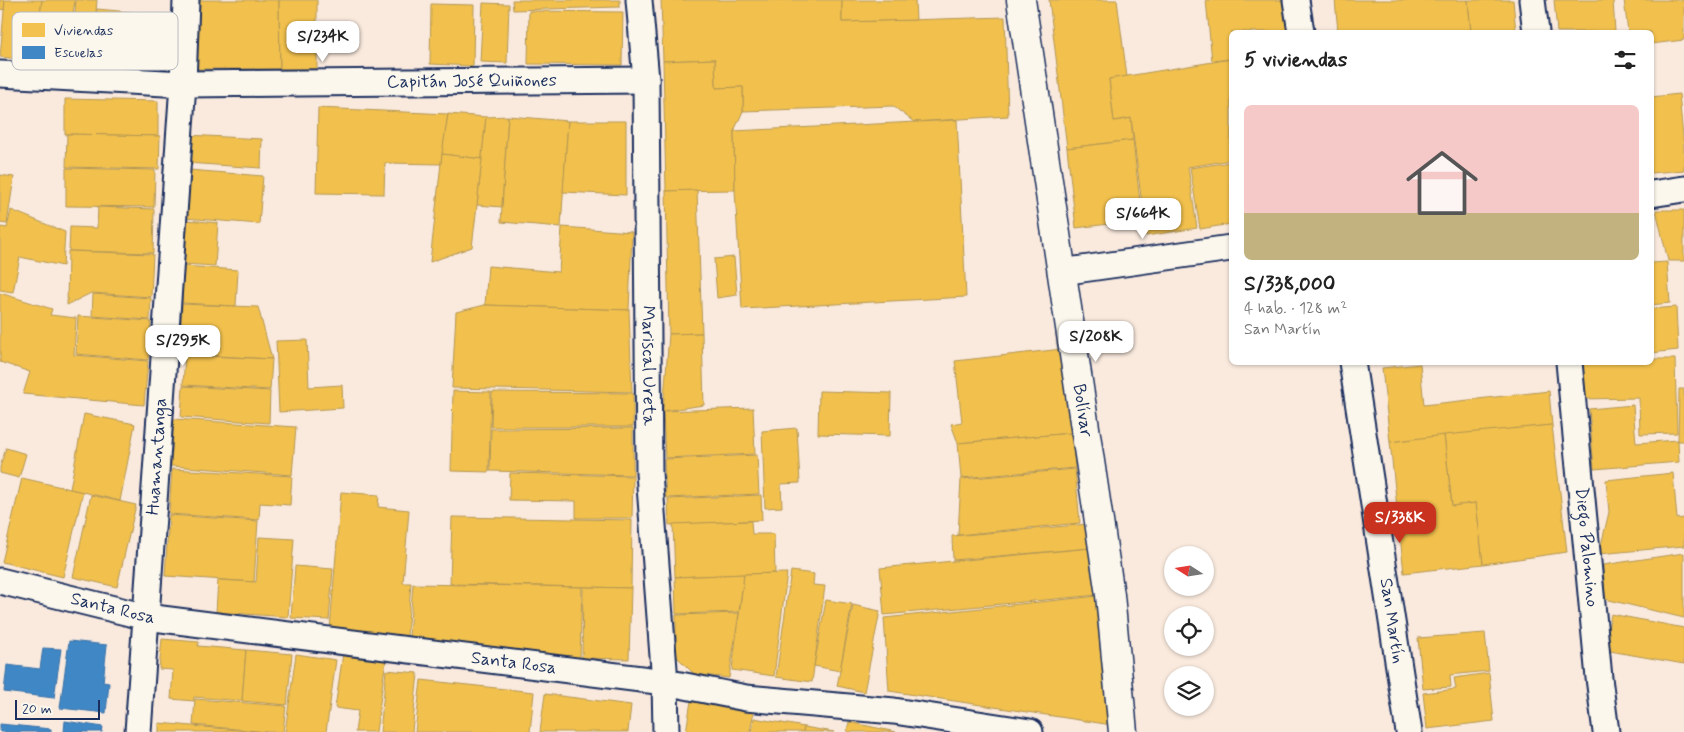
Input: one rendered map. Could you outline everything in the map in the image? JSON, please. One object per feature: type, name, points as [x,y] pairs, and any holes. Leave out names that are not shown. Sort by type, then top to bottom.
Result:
[{"type":"street","name":"Huamantanga","points":[[138,732],[183,84],[186,0]]},
{"type":"street","name":"Mariscal Ureta","points":[[639,0],[646,80],[650,474],[665,682],[666,732]]},
{"type":"street","name":"Bolívar","points":[[1021,0],[1110,595],[1123,732]]},
{"type":"street","points":[[1296,0],[1301,30]]},
{"type":"street","points":[[1532,0],[1536,30]]},
{"type":"street","name":"Capitán José Quiñones","points":[[0,74],[183,84],[646,80]]},
{"type":"street","points":[[1654,194],[1684,189]]},
{"type":"street","points":[[1061,272],[1229,248]]},
{"type":"street","name":"San Martín","points":[[1352,365],[1409,732]]},
{"type":"street","name":"Diego Palomino","points":[[1569,365],[1598,668],[1606,732]]},
{"type":"street","name":"Santa Rosa","points":[[0,581],[146,617],[665,682],[746,698],[894,710],[1030,732]]},
{"type":"building: Viviendas","points":[[0,0],[5,0],[4,10],[0,9]]},
{"type":"building: Viviendas","points":[[5,0],[42,0],[41,12],[12,12],[12,58],[0,57]]},
{"type":"building: Viviendas","points":[[42,0],[75,0],[73,12],[40,12]]},
{"type":"building: Viviendas","points":[[76,0],[97,0],[96,12],[75,12]]},
{"type":"building: Viviendas","points":[[200,0],[279,0],[280,69],[197,69]]},
{"type":"building: Viviendas","points":[[279,0],[317,0],[317,69],[280,69]]},
{"type":"building: Viviendas","points":[[512,0],[620,0],[620,7],[513,10]]},
{"type":"building: Viviendas","points":[[661,0],[842,0],[842,22],[1005,17],[1008,116],[914,122],[893,106],[743,111],[743,87],[716,88],[715,59],[663,61]]},
{"type":"building: Viviendas","points":[[842,0],[915,0],[916,20],[842,22]]},
{"type":"building: Viviendas","points":[[1049,0],[1117,0],[1127,77],[1109,79],[1114,121],[1131,118],[1133,140],[1067,148]]},
{"type":"building: Viviendas","points":[[1206,0],[1283,0],[1287,30],[1229,30],[1229,59],[1212,61]]},
{"type":"building: Viviendas","points":[[1335,0],[1468,0],[1471,30],[1338,30]]},
{"type":"building: Viviendas","points":[[1468,0],[1513,0],[1516,30],[1471,30]]},
{"type":"building: Viviendas","points":[[1554,0],[1613,0],[1615,30],[1557,30]]},
{"type":"building: Viviendas","points":[[1624,0],[1684,0],[1684,40],[1654,44],[1654,30],[1628,30]]},
{"type":"building: Viviendas","points":[[483,3],[509,4],[507,63],[480,62]]},
{"type":"building: Viviendas","points":[[431,4],[474,5],[473,66],[430,64]]},
{"type":"building: Viviendas","points":[[97,9],[130,12],[97,12]]},
{"type":"building: Viviendas","points":[[529,11],[623,12],[622,65],[528,64]]},
{"type":"building: Viviendas","points":[[715,59],[716,88],[743,87],[743,111],[734,131],[735,190],[666,191],[663,61]]},
{"type":"building: Viviendas","points":[[1229,59],[1229,160],[1188,167],[1197,228],[1146,236],[1131,118],[1114,121],[1109,79]]},
{"type":"building: Viviendas","points":[[1679,94],[1684,170],[1654,173],[1654,97]]},
{"type":"building: Viviendas","points":[[65,99],[158,101],[158,136],[65,134]]},
{"type":"building: Viviendas","points":[[318,108],[448,114],[441,164],[385,163],[384,194],[316,193]]},
{"type":"building: Viviendas","points":[[448,114],[486,117],[482,159],[442,154]]},
{"type":"building: Viviendas","points":[[508,116],[502,207],[477,205],[486,117]]},
{"type":"building: Viviendas","points":[[508,116],[568,121],[561,227],[501,222]]},
{"type":"building: Viviendas","points":[[957,120],[966,297],[742,309],[735,190],[734,131]]},
{"type":"building: Viviendas","points":[[568,121],[626,121],[626,195],[563,192]]},
{"type":"building: Viviendas","points":[[67,134],[160,136],[159,169],[66,167]]},
{"type":"building: Viviendas","points":[[188,135],[262,139],[261,168],[186,163]]},
{"type":"building: Viviendas","points":[[1133,140],[1142,220],[1076,228],[1067,148]]},
{"type":"building: Viviendas","points":[[442,154],[482,159],[477,205],[472,247],[430,262]]},
{"type":"building: Viviendas","points":[[1229,162],[1229,224],[1200,229],[1190,168]]},
{"type":"building: Viviendas","points":[[66,168],[155,170],[154,207],[66,206]]},
{"type":"building: Viviendas","points":[[189,170],[263,176],[259,224],[185,218]]},
{"type":"building: Viviendas","points":[[0,175],[14,177],[7,224],[0,223]]},
{"type":"building: Viviendas","points":[[697,190],[702,333],[669,334],[666,191]]},
{"type":"building: Viviendas","points":[[98,207],[154,209],[153,253],[69,251],[70,227],[97,228]]},
{"type":"building: Viviendas","points":[[11,210],[65,232],[63,266],[20,257],[13,292],[0,290],[0,227],[7,228]]},
{"type":"building: Viviendas","points":[[1656,210],[1684,210],[1684,261],[1668,261]]},
{"type":"building: Viviendas","points":[[187,220],[218,223],[215,266],[184,264]]},
{"type":"building: Viviendas","points":[[562,227],[632,232],[629,310],[485,305],[488,266],[559,272]]},
{"type":"building: Viviendas","points":[[68,251],[153,254],[151,297],[91,293],[67,305]]},
{"type":"building: Viviendas","points":[[734,257],[737,295],[717,298],[714,259]]},
{"type":"building: Viviendas","points":[[1667,262],[1670,303],[1654,305],[1654,263]]},
{"type":"building: Viviendas","points":[[183,266],[238,270],[236,306],[182,303]]},
{"type":"building: Viviendas","points":[[0,293],[52,309],[50,315],[76,318],[74,355],[148,361],[144,405],[23,394],[30,372],[0,362]]},
{"type":"building: Viviendas","points":[[93,294],[151,298],[150,320],[92,316]]},
{"type":"building: Viviendas","points":[[182,304],[258,307],[272,359],[180,354]]},
{"type":"building: Viviendas","points":[[485,305],[629,310],[632,392],[452,388],[456,312]]},
{"type":"building: Viviendas","points":[[1676,307],[1678,350],[1654,353],[1654,309]]},
{"type":"building: Viviendas","points":[[78,316],[151,321],[148,360],[76,354]]},
{"type":"building: Viviendas","points":[[702,333],[704,405],[663,411],[669,334]]},
{"type":"building: Viviendas","points":[[307,340],[309,387],[342,385],[343,408],[279,412],[276,341]]},
{"type":"building: Viviendas","points":[[1062,349],[1072,433],[958,443],[951,424],[962,422],[955,361]]},
{"type":"building: Viviendas","points":[[185,355],[272,359],[270,390],[183,385]]},
{"type":"building: Viviendas","points":[[1654,359],[1675,359],[1677,433],[1640,434],[1639,398],[1583,399],[1582,365],[1654,365]]},
{"type":"building: Viviendas","points":[[1420,365],[1424,405],[1549,391],[1552,425],[1390,442],[1382,368]]},
{"type":"building: Viviendas","points":[[183,386],[270,391],[269,423],[181,417]]},
{"type":"building: Viviendas","points":[[1679,389],[1684,389],[1684,441],[1678,441]]},
{"type":"building: Viviendas","points":[[453,391],[491,392],[489,472],[451,471]]},
{"type":"building: Viviendas","points":[[819,391],[891,393],[890,436],[818,434]]},
{"type":"building: Viviendas","points":[[492,392],[633,393],[633,427],[491,427]]},
{"type":"building: Viviendas","points":[[1633,405],[1636,443],[1678,440],[1679,462],[1594,469],[1589,409]]},
{"type":"building: Viviendas","points":[[753,408],[755,454],[665,458],[663,411]]},
{"type":"building: Viviendas","points":[[84,414],[135,424],[120,501],[70,489]]},
{"type":"building: Viviendas","points":[[174,419],[296,427],[292,475],[171,466]]},
{"type":"building: Viviendas","points":[[1552,425],[1567,552],[1483,564],[1476,503],[1452,506],[1444,435]]},
{"type":"building: Viviendas","points":[[633,428],[633,475],[490,471],[491,429]]},
{"type":"building: Viviendas","points":[[797,428],[800,483],[781,484],[782,507],[765,508],[762,431]]},
{"type":"building: Viviendas","points":[[1072,433],[1075,468],[961,478],[958,443]]},
{"type":"building: Viviendas","points":[[1444,435],[1452,506],[1476,503],[1483,564],[1404,573],[1390,442]]},
{"type":"building: Viviendas","points":[[6,448],[26,454],[19,478],[0,473]]},
{"type":"building: Viviendas","points":[[757,455],[759,494],[666,498],[664,459]]},
{"type":"building: Viviendas","points":[[172,469],[292,476],[290,505],[260,503],[259,520],[169,514]]},
{"type":"building: Viviendas","points":[[1075,469],[1080,523],[958,535],[961,479]]},
{"type":"building: Viviendas","points":[[510,473],[633,476],[632,518],[576,518],[576,501],[509,500]]},
{"type":"building: Viviendas","points":[[1673,473],[1677,519],[1684,518],[1684,546],[1599,554],[1609,512],[1606,480]]},
{"type":"building: Viviendas","points":[[22,478],[83,492],[63,577],[2,562]]},
{"type":"building: Viviendas","points":[[341,492],[379,495],[378,507],[409,510],[403,583],[411,583],[407,636],[330,629]]},
{"type":"building: Viviendas","points":[[91,495],[136,505],[117,587],[73,577]]},
{"type":"building: Viviendas","points":[[761,495],[762,520],[669,525],[668,499]]},
{"type":"building: Viviendas","points":[[169,515],[258,521],[254,582],[165,576]]},
{"type":"building: Viviendas","points":[[452,517],[632,520],[631,588],[450,584]]},
{"type":"building: Viviendas","points":[[751,521],[752,534],[774,534],[775,573],[675,577],[673,524]]},
{"type":"building: Viviendas","points":[[1089,524],[1091,548],[953,560],[952,536]]},
{"type":"building: Viviendas","points":[[259,537],[294,539],[288,617],[216,612],[218,580],[256,582]]},
{"type":"building: Viviendas","points":[[1091,548],[1098,595],[884,615],[880,568]]},
{"type":"building: Viviendas","points":[[1684,553],[1684,618],[1605,599],[1603,565]]},
{"type":"building: Viviendas","points":[[295,566],[333,569],[329,620],[291,618]]},
{"type":"building: Viviendas","points":[[791,571],[814,574],[813,585],[825,586],[812,682],[776,677]]},
{"type":"building: Viviendas","points":[[787,573],[774,676],[732,670],[744,574]]},
{"type":"building: Viviendas","points":[[744,574],[739,612],[676,614],[675,577]]},
{"type":"building: Viviendas","points":[[413,584],[582,587],[580,658],[409,636]]},
{"type":"building: Viviendas","points":[[583,587],[631,588],[629,659],[582,658]]},
{"type":"building: Viviendas","points":[[1098,596],[1112,725],[889,691],[884,618]]},
{"type":"building: Viviendas","points":[[826,600],[852,604],[840,671],[814,666]]},
{"type":"building: Viviendas","points":[[853,605],[880,611],[864,692],[837,686]]},
{"type":"building: Viviendas","points":[[739,613],[729,678],[694,674],[676,656],[676,615]]},
{"type":"building: Viviendas","points":[[1611,614],[1684,628],[1684,664],[1604,650]]},
{"type":"building: Viviendas","points":[[1485,633],[1489,671],[1450,675],[1451,687],[1423,689],[1418,638]]},
{"type":"building: Viviendas","points":[[162,639],[199,642],[198,646],[246,650],[242,701],[194,697],[194,701],[171,699],[173,670],[159,669]]},
{"type":"building: Viviendas","points":[[246,650],[292,654],[287,705],[242,701]]},
{"type":"building: Viviendas","points":[[343,653],[386,659],[376,732],[355,732],[358,711],[335,708]]},
{"type":"building: Viviendas","points":[[296,654],[336,660],[326,732],[285,732]]},
{"type":"building: Viviendas","points":[[386,670],[418,673],[412,732],[380,732]]},
{"type":"building: Viviendas","points":[[1489,673],[1494,721],[1427,729],[1423,693],[1456,689],[1454,678]]},
{"type":"building: Viviendas","points":[[421,680],[534,692],[530,732],[415,732]]},
{"type":"building: Viviendas","points":[[545,694],[631,705],[628,732],[540,732]]},
{"type":"building: Viviendas","points":[[195,699],[286,706],[283,732],[193,725]]},
{"type":"building: Viviendas","points":[[691,701],[754,711],[750,732],[686,732]]},
{"type":"building: Viviendas","points":[[754,718],[804,727],[803,732],[752,732]]},
{"type":"building: Viviendas","points":[[849,722],[896,732],[847,732]]},
{"type":"building: Viviendas","points":[[159,723],[192,726],[261,732],[159,732]]},
{"type":"building: Viviendas","points":[[804,727],[834,732],[803,732]]},
{"type":"building: Escuelas","points":[[69,641],[107,645],[103,682],[109,683],[106,713],[60,708]]},
{"type":"building: Escuelas","points":[[43,648],[61,649],[54,698],[4,692],[7,665],[40,669]]},
{"type":"building: Escuelas","points":[[65,721],[103,727],[102,732],[64,732]]},
{"type":"building: Escuelas","points":[[0,724],[51,729],[51,732],[0,732]]}]
